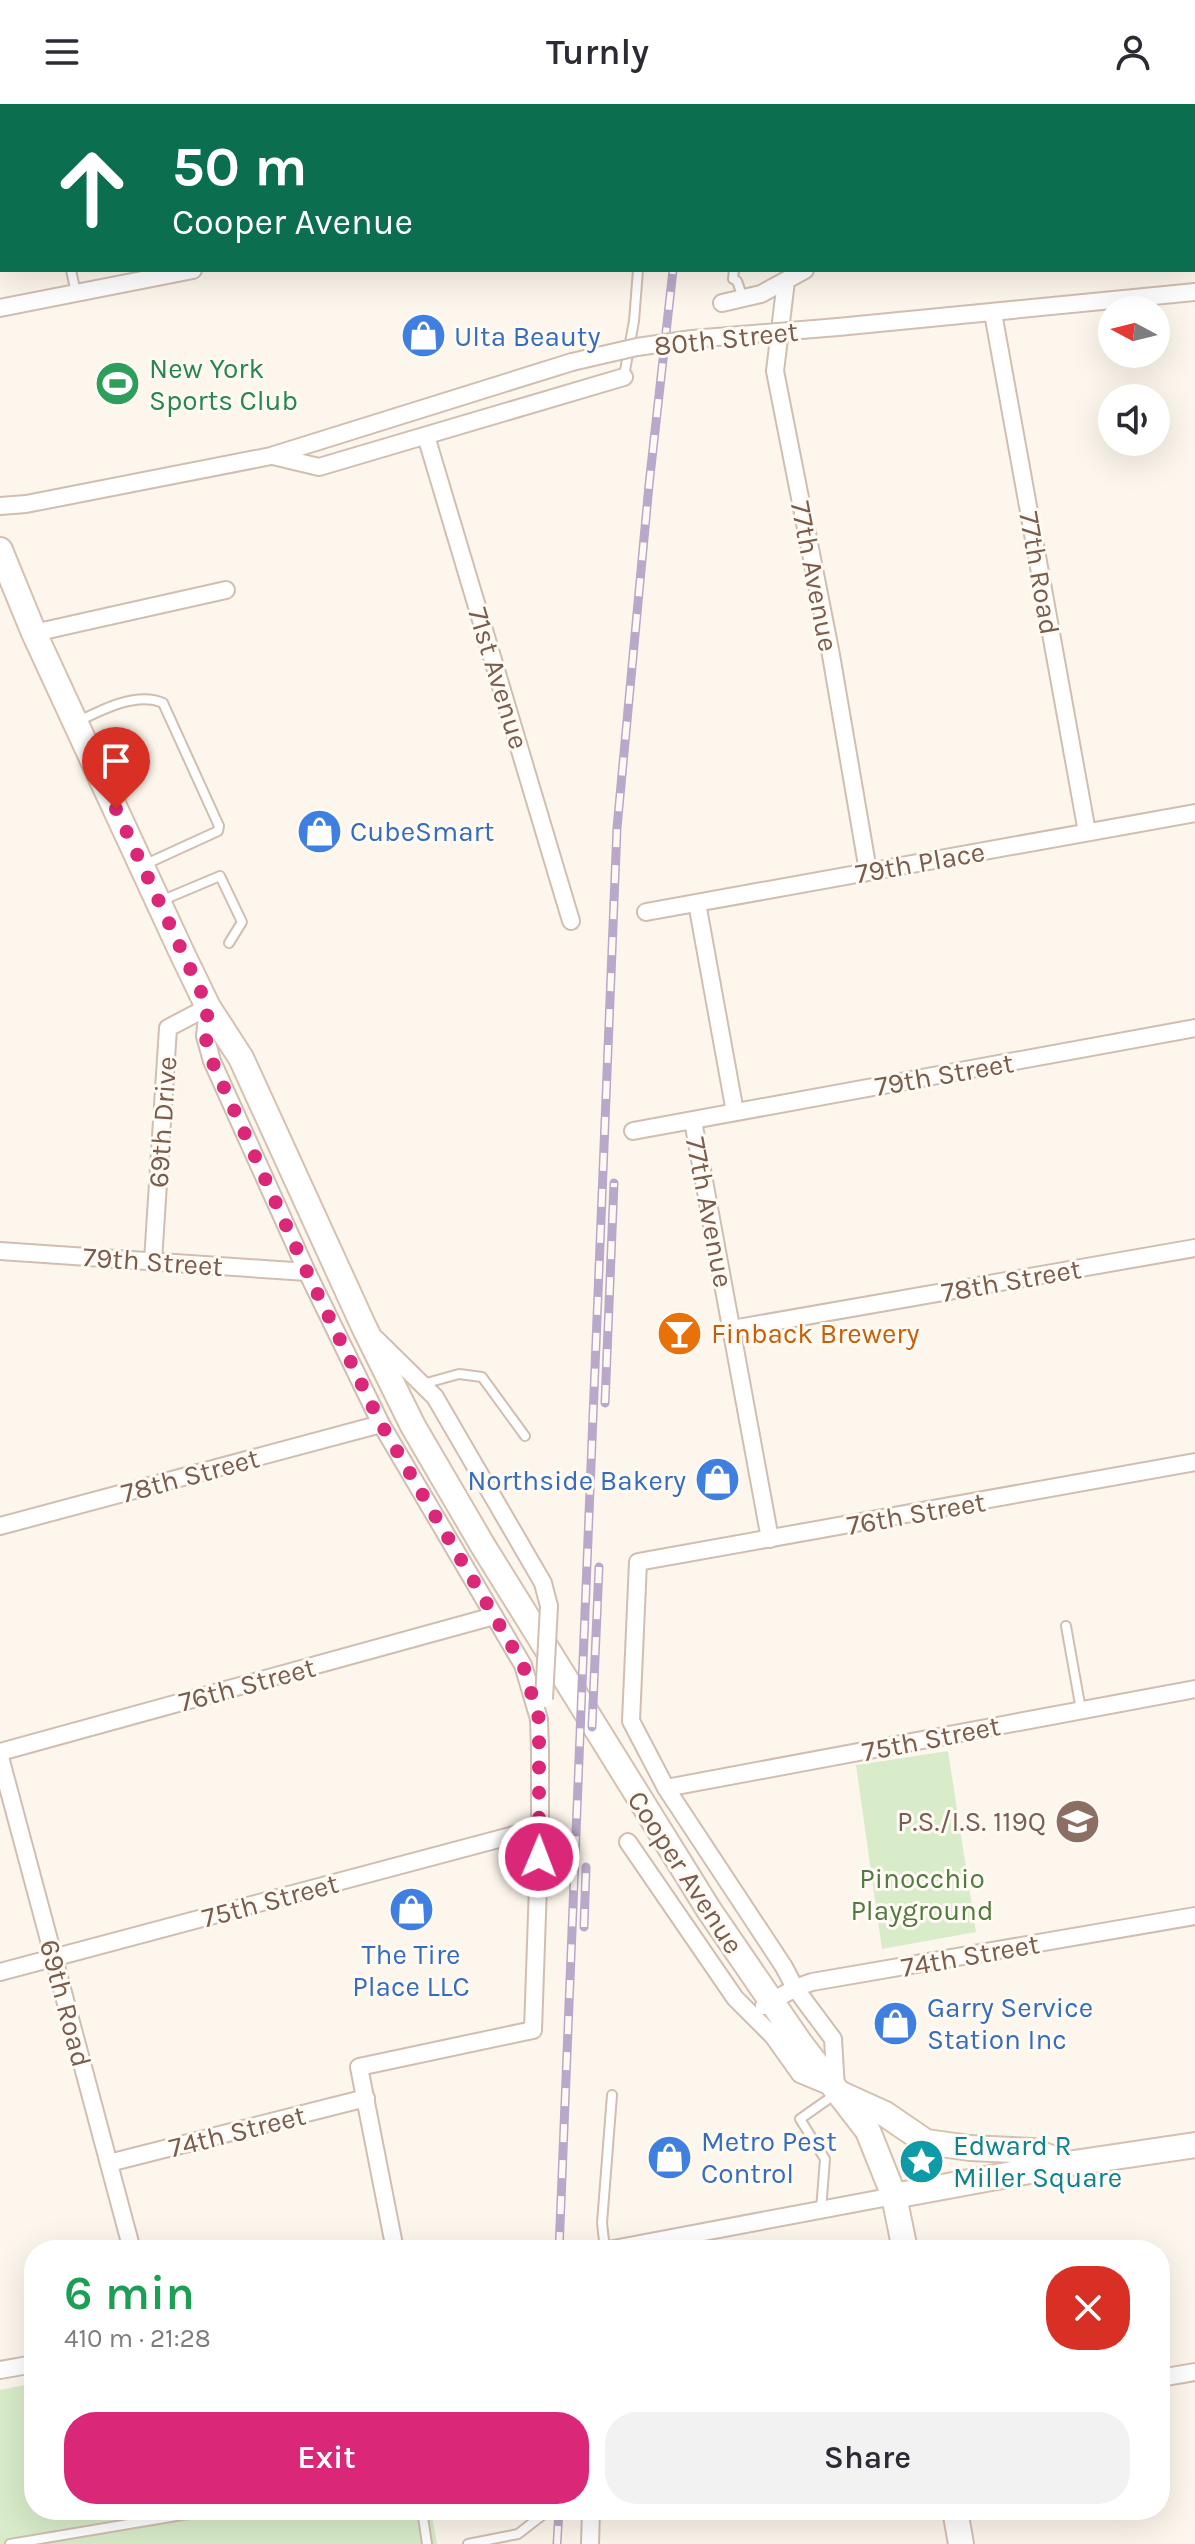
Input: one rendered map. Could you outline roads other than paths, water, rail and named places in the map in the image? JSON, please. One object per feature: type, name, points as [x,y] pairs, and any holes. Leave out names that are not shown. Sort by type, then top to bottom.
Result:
[{"type":"main road","name":"Cooper Avenue","points":[[0,550],[11,607],[34,633],[208,1007],[241,1058],[364,1327],[413,1426],[483,1546],[709,1910],[761,2008],[837,2091],[868,2131],[894,2196],[903,2240]]},
{"type":"main road","points":[[837,2091],[885,2114],[926,2142],[1033,2151],[1067,2164]]},
{"type":"main road","points":[[894,2196],[1067,2164],[1195,2145]]},
{"type":"main road","points":[[957,2520],[961,2544]]},
{"type":"street","points":[[0,308],[183,272]]},
{"type":"street","points":[[722,303],[761,294],[802,272]]},
{"type":"street","name":"77th Avenue","points":[[786,281],[775,371],[831,655],[868,871]]},
{"type":"street","name":"80th Street","points":[[0,506],[26,504],[271,456],[572,362],[637,347],[692,339],[1195,292]]},
{"type":"street","name":"77th Road","points":[[993,313],[1087,832]]},
{"type":"street","name":"80th Street","points":[[271,456],[319,467],[624,377]]},
{"type":"street","name":"71st Avenue","points":[[426,436],[571,921]]},
{"type":"street","points":[[34,633],[226,590]]},
{"type":"street","name":"79th Place","points":[[646,912],[1195,813]]},
{"type":"street","name":"77th Avenue","points":[[697,903],[735,1112]]},
{"type":"street","name":"69th Drive","points":[[153,1261],[168,1028],[208,1007]]},
{"type":"street","name":"Cooper Avenue","points":[[208,1007],[205,1036],[212,1061],[307,1272],[381,1424],[523,1665],[539,1719]]},
{"type":"street","name":"79th Street","points":[[633,1131],[1195,1028]]},
{"type":"street","name":"77th Avenue","points":[[693,1121],[770,1539]]},
{"type":"street","name":"78th Street","points":[[732,1329],[1195,1248]]},
{"type":"street","name":"79th Street","points":[[0,1251],[307,1272]]},
{"type":"street","name":"Cooper Avenue","points":[[364,1327],[439,1404],[543,1583],[549,1606],[544,1699],[539,1719]]},
{"type":"street","name":"78th Street","points":[[0,1526],[381,1424]]},
{"type":"street","name":"76th Street","points":[[631,1721],[638,1562],[1195,1462]]},
{"type":"street","name":"76th Street","points":[[0,1754],[494,1616]]},
{"type":"street","name":"75th Street","points":[[666,1788],[1195,1689]]},
{"type":"street","points":[[393,2240],[359,2067],[533,2030],[540,1828],[539,1719]]},
{"type":"street","name":"Cooper Avenue","points":[[631,1721],[666,1788],[795,1988],[833,2039],[837,2091]]},
{"type":"street","name":"69th Road","points":[[0,1754],[129,2240]]},
{"type":"street","name":"75th Street","points":[[0,1972],[540,1828]]},
{"type":"street","name":"Cooper Avenue","points":[[628,1842],[735,1998],[761,2008]]},
{"type":"street","name":"74th Street","points":[[761,2008],[795,1988],[828,1979],[1195,1916]]},
{"type":"street","name":"74th Street","points":[[109,2163],[366,2098]]},
{"type":"street","points":[[660,2240],[894,2196]]},
{"type":"street","points":[[0,2370],[24,2366]]},
{"type":"street","points":[[1170,2376],[1195,2372]]},
{"type":"street","points":[[590,2544],[591,2520]]},
{"type":"lane","points":[[71,272],[76,293]]},
{"type":"lane","points":[[624,377],[634,321],[638,272]]},
{"type":"lane","points":[[734,272],[733,279],[737,281],[743,298]]},
{"type":"lane","points":[[76,722],[103,709],[143,699],[163,703],[219,826],[218,831],[142,866]]},
{"type":"lane","points":[[158,902],[220,876],[242,922],[229,943]]},
{"type":"lane","points":[[422,1384],[459,1374],[482,1377],[525,1436]]},
{"type":"lane","points":[[1066,1626],[1081,1710]]},
{"type":"lane","points":[[821,2210],[825,2159],[800,2119],[837,2091]]},
{"type":"lane","points":[[605,2240],[602,2223],[612,2095]]},
{"type":"lane","points":[[10,2544],[153,2520]]},
{"type":"lane","points":[[423,2520],[427,2544]]},
{"type":"lane","points":[[468,2544],[518,2534],[536,2520]]},
{"type":"railway","points":[[559,2240],[617,828],[673,272]]},
{"type":"railway","points":[[605,1403],[614,1183]]},
{"type":"railway","points":[[592,1727],[599,1567]]},
{"type":"railway","points":[[584,1927],[586,1867]]},
{"type":"railway","points":[[557,2544],[558,2520]]},
{"type":"place","name":"Ulta Beauty","points":[[423,336]]},
{"type":"place","name":"New York Sports Club","points":[[118,384]]},
{"type":"place","name":"CubeSmart","points":[[319,831]]},
{"type":"place","name":"Finback Brewery","points":[[680,1333]]},
{"type":"place","name":"Northside Bakery","points":[[717,1480]]},
{"type":"place","name":"P.S./I.S. 119Q","points":[[1077,1821]]},
{"type":"place","name":"The Tire Place LLC","points":[[411,1910]]},
{"type":"place","name":"Garry Service Station Inc","points":[[896,2023]]},
{"type":"place","name":"Metro Pest Control","points":[[670,2157]]},
{"type":"place","name":"Edward R Miller Square","points":[[922,2161]]},
{"type":"park label","name":"Pinocchio Playground","points":[[922,1894]]}]
